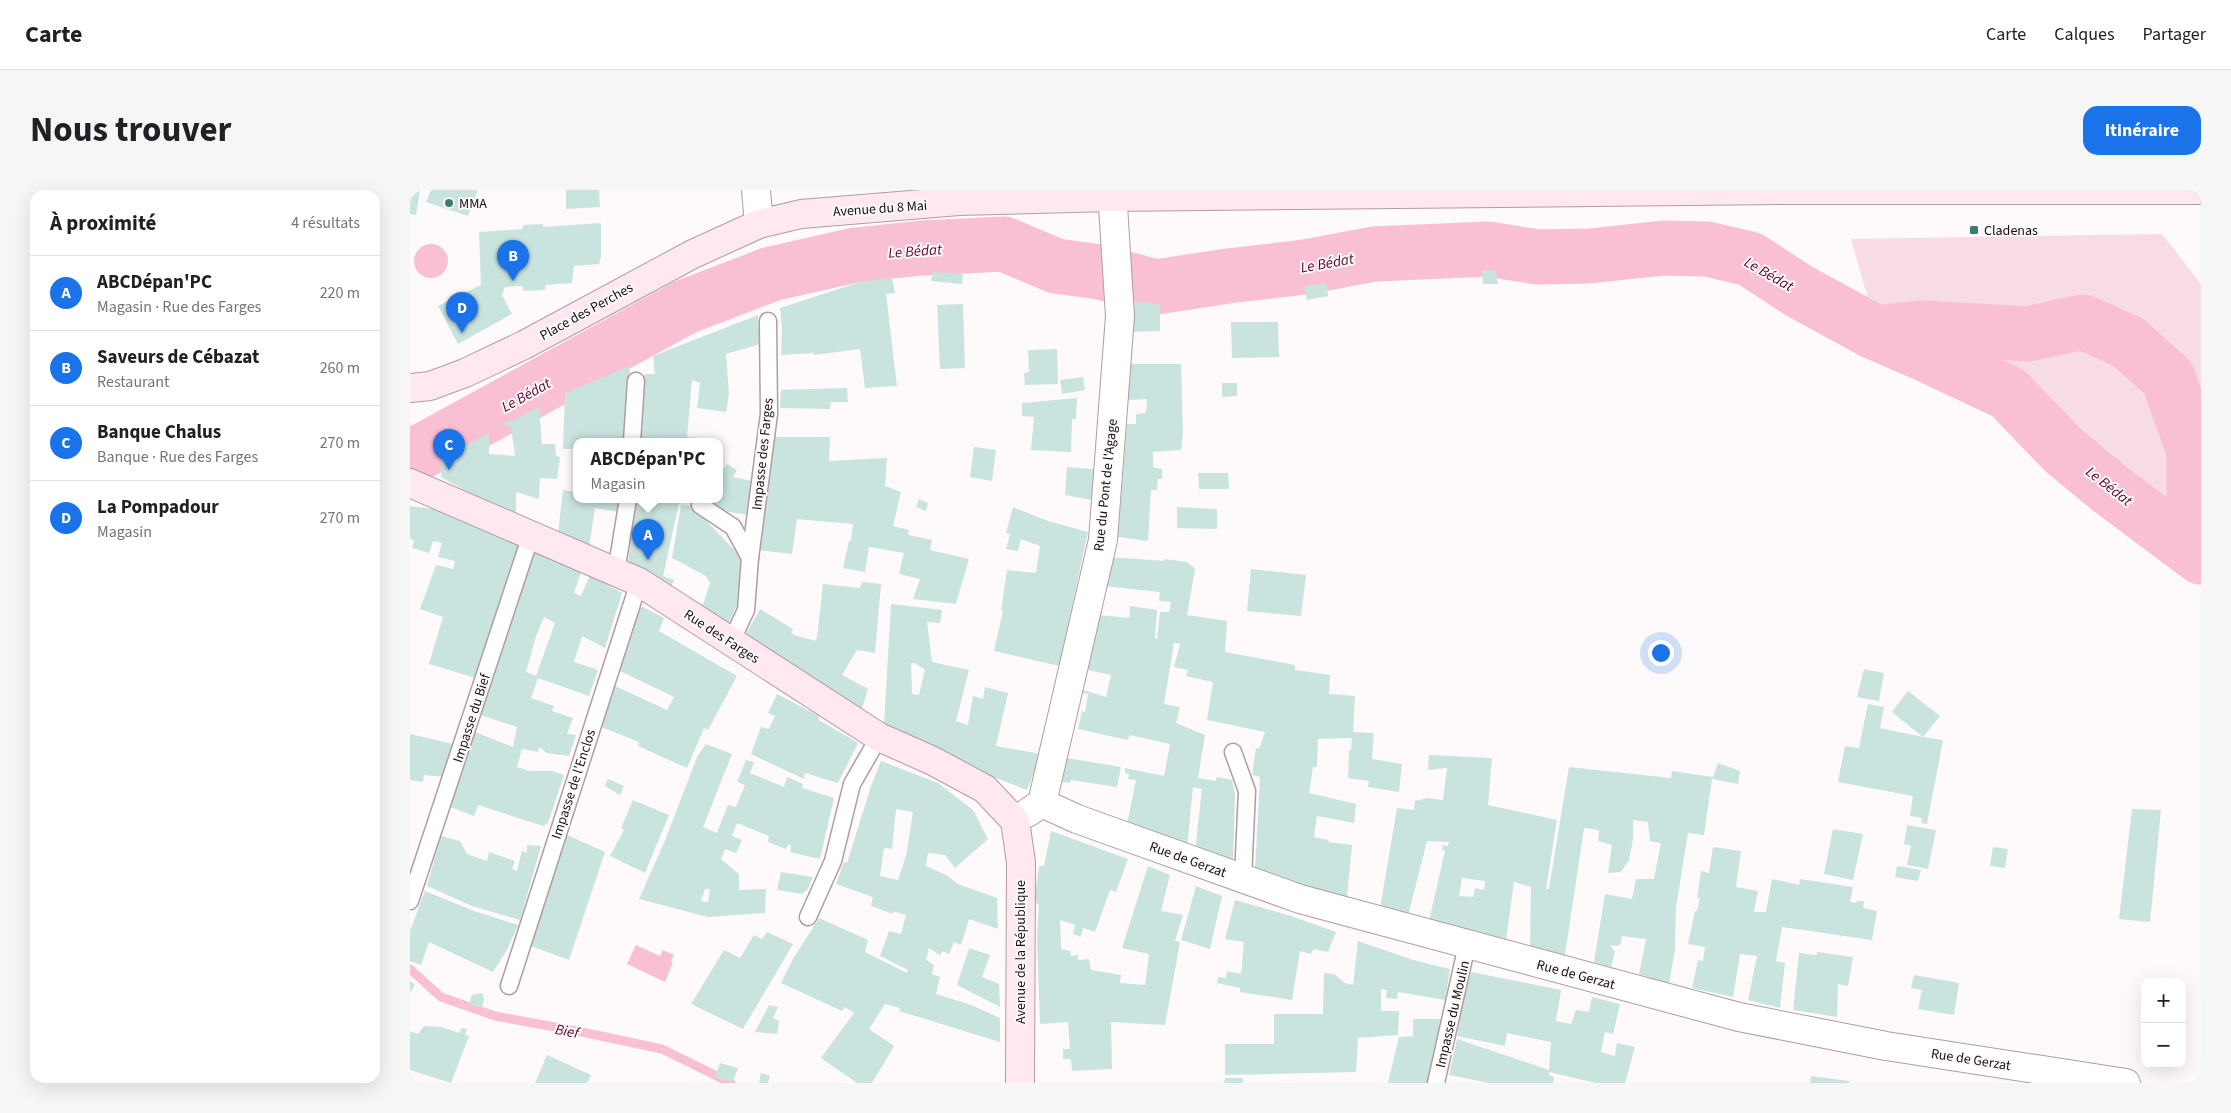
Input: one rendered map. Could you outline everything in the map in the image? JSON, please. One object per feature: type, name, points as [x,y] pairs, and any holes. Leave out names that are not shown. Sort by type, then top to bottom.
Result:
[{"type":"street","points":[[756,190],[759,224]]},
{"type":"street","name":"Avenue du 8 Mai","points":[[759,224],[801,214],[1112,193],[2201,190]]},
{"type":"street","name":"Rue du Pont de l'Agage","points":[[1042,802],[1103,540],[1120,316],[1112,193]]},
{"type":"street","name":"Place des Perches","points":[[410,388],[430,386],[465,373],[507,353],[693,254],[759,224]]},
{"type":"street","name":"Rue des Farges","points":[[410,483],[628,577],[879,737],[934,762],[985,789],[1015,821]]},
{"type":"street","points":[[1015,821],[1042,802]]},
{"type":"street","name":"Rue de Gerzat","points":[[1042,802],[1077,819],[1300,899],[1739,1017],[1886,1046],[2126,1083]]},
{"type":"street","name":"Avenue de la République","points":[[1015,821],[1021,862],[1020,1083]]},
{"type":"lane","name":"Impasse des Farges","points":[[731,642],[746,610],[750,558],[769,414],[768,321]]},
{"type":"lane","points":[[632,438],[636,381]]},
{"type":"lane","name":"Impasse de l'Enclos","points":[[509,986],[628,577],[628,503]]},
{"type":"lane","points":[[700,505],[733,527],[750,558]]},
{"type":"lane","name":"Impasse du Bief","points":[[410,901],[531,535]]},
{"type":"lane","points":[[808,918],[833,861],[852,784],[879,737]]},
{"type":"lane","points":[[1233,752],[1247,791],[1243,878]]},
{"type":"lane","name":"Impasse du Moulin","points":[[1436,1083],[1467,945]]},
{"type":"shaded area","points":[[2162,234],[2201,284],[2201,534],[2087,448],[1952,356],[1876,327],[1851,239]]},
{"type":"shaded area","points":[[431,244],[443,249],[448,261],[443,273],[431,278],[419,273],[414,261],[419,249]]},
{"type":"shaded area","points":[[636,945],[660,956],[663,950],[674,955],[665,982],[627,964]]},
{"type":"building","points":[[410,190],[420,190],[416,215],[410,214]]},
{"type":"building","points":[[431,190],[478,190],[468,216],[426,202]]},
{"type":"building","points":[[566,190],[599,190],[600,207],[566,209]]},
{"type":"building","points":[[601,223],[601,257],[599,264],[574,266],[572,283],[546,285],[545,290],[524,291],[522,286],[505,287],[502,295],[512,314],[458,344],[438,306],[481,285],[479,232],[523,229],[523,225],[543,224],[543,227]]},
{"type":"building","points":[[1482,270],[1495,270],[1498,284],[1483,284]]},
{"type":"building","points":[[933,272],[963,274],[962,284],[931,281]]},
{"type":"building","points":[[892,278],[895,293],[886,294],[897,386],[865,388],[860,349],[814,355],[814,353],[781,355],[782,327],[780,308],[860,282]]},
{"type":"building","points":[[1326,283],[1328,296],[1307,300],[1304,286]]},
{"type":"building","points":[[1130,301],[1160,304],[1160,331],[1129,332]]},
{"type":"building","points":[[963,304],[965,368],[940,369],[937,305]]},
{"type":"building","points":[[758,315],[760,344],[726,354],[729,394],[726,412],[697,408],[700,383],[692,380],[687,437],[696,438],[638,438],[641,379],[645,374],[655,374],[653,356]]},
{"type":"building","points":[[1231,322],[1278,322],[1279,357],[1232,358]]},
{"type":"building","points":[[1057,349],[1058,384],[1025,385],[1024,373],[1029,372],[1028,350]]},
{"type":"building","points":[[1128,364],[1181,364],[1183,433],[1181,450],[1153,452],[1153,467],[1162,469],[1162,479],[1158,479],[1157,490],[1151,490],[1148,541],[1118,537],[1127,424],[1136,424],[1136,414],[1146,413],[1147,399],[1127,400]]},
{"type":"building","points":[[630,366],[625,438],[573,438],[573,449],[563,449],[565,393]]},
{"type":"building","points":[[1083,377],[1085,390],[1062,394],[1060,380]]},
{"type":"building","points":[[1222,383],[1237,383],[1237,396],[1222,397]]},
{"type":"building","points":[[847,388],[848,402],[831,402],[830,409],[780,408],[781,390]]},
{"type":"building","points":[[1077,398],[1076,419],[1072,419],[1071,452],[1031,450],[1034,417],[1022,416],[1022,403]]},
{"type":"building","points":[[539,407],[542,444],[555,444],[556,456],[560,457],[557,479],[540,478],[539,499],[516,492],[516,516],[485,502],[441,477],[442,459],[489,433],[489,454],[515,456],[511,426],[508,428],[503,423],[510,422]]},
{"type":"building","points":[[775,437],[830,437],[829,461],[887,458],[885,486],[901,492],[893,526],[909,530],[908,535],[932,540],[930,550],[969,559],[956,604],[913,599],[920,579],[899,574],[904,553],[869,547],[865,572],[843,568],[849,541],[851,541],[853,524],[797,519],[792,554],[758,550]]},
{"type":"building","points":[[974,447],[996,450],[992,481],[970,477]]},
{"type":"building","points":[[727,464],[737,470],[733,477],[752,481],[748,515],[717,510],[714,503],[723,503],[723,469]]},
{"type":"building","points":[[1067,467],[1094,469],[1092,500],[1065,495]]},
{"type":"building","points":[[1198,473],[1228,473],[1229,489],[1199,489]]},
{"type":"building","points":[[563,490],[573,491],[573,503],[620,503],[619,512],[595,508],[589,547],[558,534]]},
{"type":"building","points":[[919,499],[928,503],[926,511],[916,507]]},
{"type":"building","points":[[634,503],[679,503],[663,576],[674,580],[669,592],[628,566]]},
{"type":"building","points":[[681,505],[692,506],[741,557],[737,605],[725,631],[700,614],[710,583],[706,576],[672,558]]},
{"type":"building","points":[[410,506],[441,510],[522,541],[476,678],[429,664],[443,617],[420,609],[436,565],[453,569],[455,561],[438,557],[442,543],[433,541],[429,553],[412,548],[414,540],[410,539]]},
{"type":"building","points":[[1013,507],[1048,521],[1088,532],[1059,666],[994,651],[1003,611],[1001,611],[1007,570],[1036,573],[1040,546],[1021,539],[1018,551],[1006,549],[1010,534],[1006,533]]},
{"type":"building","points":[[1177,507],[1217,509],[1217,529],[1177,528]]},
{"type":"building","points":[[533,547],[563,560],[561,564],[581,572],[574,593],[581,596],[590,575],[622,593],[605,648],[582,636],[574,662],[598,670],[589,696],[538,678],[531,698],[554,706],[552,711],[573,718],[567,734],[576,735],[569,756],[547,753],[539,747],[538,752],[522,749],[517,767],[530,771],[552,771],[564,775],[548,823],[543,826],[478,805],[474,816],[450,807],[475,732],[513,747],[517,727],[480,715]],"holes":[[[544,617],[555,623],[536,676],[526,672],[536,636]]]},
{"type":"building","points":[[1109,557],[1164,561],[1164,559],[1187,562],[1195,569],[1187,615],[1227,621],[1225,652],[1295,665],[1295,670],[1330,675],[1329,694],[1355,696],[1353,732],[1374,733],[1372,759],[1402,764],[1399,792],[1368,787],[1369,781],[1348,778],[1349,751],[1351,750],[1352,738],[1318,739],[1317,767],[1313,767],[1309,793],[1356,804],[1354,823],[1317,816],[1314,837],[1329,840],[1328,842],[1352,845],[1347,898],[1255,871],[1260,777],[1252,775],[1256,748],[1259,749],[1265,732],[1207,720],[1213,682],[1186,676],[1188,670],[1174,667],[1180,644],[1174,643],[1164,704],[1180,707],[1176,723],[1205,735],[1198,778],[1216,781],[1217,777],[1232,780],[1235,794],[1233,863],[1195,851],[1202,789],[1193,787],[1187,848],[1126,829],[1136,780],[1128,779],[1129,774],[1125,773],[1125,768],[1164,776],[1170,744],[1130,735],[1128,740],[1078,729],[1082,711],[1085,712],[1088,694],[1082,693],[1083,690],[1106,697],[1111,675],[1087,670],[1098,615],[1129,618],[1130,606],[1157,610],[1155,638],[1157,639],[1160,612],[1169,612],[1171,602],[1159,601],[1160,592],[1103,586]]},
{"type":"building","points":[[1251,569],[1306,575],[1301,616],[1247,611]]},
{"type":"building","points":[[862,582],[881,584],[875,653],[857,650],[842,675],[868,689],[861,712],[743,639],[760,609],[793,629],[791,634],[815,641],[823,584],[860,588]]},
{"type":"building","points":[[891,604],[942,610],[940,623],[927,622],[932,662],[969,670],[956,721],[968,725],[973,696],[983,699],[985,687],[1008,693],[996,746],[1041,754],[1027,790],[967,767],[884,725]],"holes":[[[911,663],[915,663],[925,670],[919,695],[912,694]]]},
{"type":"building","points":[[643,607],[664,618],[659,631],[737,676],[708,730],[704,728],[687,768],[638,746],[639,742],[599,726],[613,685],[667,710],[674,697],[618,670],[640,608]]},
{"type":"building","points":[[1864,669],[1884,673],[1879,701],[1857,697]]},
{"type":"building","points":[[1908,691],[1940,716],[1923,737],[1892,712]]},
{"type":"building","points":[[777,694],[819,716],[819,720],[858,743],[838,783],[805,773],[804,779],[751,754],[761,727],[769,729],[775,716],[768,713]]},
{"type":"building","points":[[1868,704],[1884,707],[1880,728],[1943,740],[1927,824],[1921,823],[1922,818],[1910,816],[1913,796],[1838,782],[1845,746],[1859,748]]},
{"type":"building","points":[[410,734],[457,745],[447,777],[424,775],[423,782],[410,780]]},
{"type":"building","points":[[706,744],[732,754],[703,827],[717,833],[728,805],[736,807],[745,785],[737,782],[746,760],[754,762],[750,773],[784,787],[787,777],[803,784],[802,788],[834,798],[820,859],[790,852],[791,845],[788,845],[786,849],[768,842],[769,836],[737,823],[732,836],[742,840],[736,853],[725,849],[721,859],[739,874],[739,890],[766,889],[765,913],[708,917],[639,899],[664,843],[697,757]],"holes":[[[705,889],[710,889],[708,902],[701,901]]]},
{"type":"building","points":[[1429,755],[1492,758],[1488,805],[1557,820],[1546,889],[1549,889],[1569,767],[1671,778],[1672,771],[1713,777],[1718,763],[1740,771],[1738,784],[1712,779],[1704,835],[1688,833],[1676,907],[1675,949],[1669,984],[1639,974],[1646,939],[1622,936],[1621,944],[1617,946],[1610,945],[1615,952],[1611,967],[1594,962],[1605,894],[1632,899],[1636,879],[1654,879],[1661,843],[1650,841],[1648,822],[1633,820],[1633,839],[1629,860],[1621,872],[1608,873],[1612,845],[1598,841],[1599,830],[1584,828],[1565,955],[1530,946],[1531,887],[1514,882],[1506,941],[1429,921],[1445,851],[1442,850],[1443,845],[1448,846],[1449,842],[1427,841],[1408,916],[1380,909],[1397,808],[1414,810],[1415,801],[1428,798],[1443,800],[1447,768],[1428,770]],"holes":[[[1462,878],[1485,881],[1484,890],[1475,888],[1473,897],[1459,896]]]},
{"type":"building","points":[[1067,758],[1121,767],[1117,787],[1071,780],[1070,783],[1062,782]]},
{"type":"building","points":[[881,761],[938,783],[973,810],[988,839],[955,868],[945,855],[928,853],[926,866],[946,875],[958,884],[997,898],[998,929],[969,919],[961,945],[954,942],[949,954],[942,951],[940,955],[929,948],[926,960],[934,965],[932,974],[940,977],[936,994],[971,1005],[1000,1018],[1000,1042],[899,1011],[900,1008],[885,1004],[869,1029],[894,1046],[872,1083],[857,1083],[821,1058],[854,1013],[845,1007],[842,1011],[781,983],[793,959],[819,918],[868,940],[865,952],[907,973],[908,970],[880,956],[889,931],[901,934],[906,915],[893,911],[893,914],[871,906],[873,897],[836,884],[844,862],[847,863],[871,786]],"holes":[[[896,809],[913,812],[906,856],[898,880],[880,876],[884,848],[892,849]]]},
{"type":"building","points":[[608,779],[624,786],[620,795],[605,786]]},
{"type":"building","points":[[633,800],[669,815],[645,873],[610,856],[624,830],[621,828]]},
{"type":"building","points":[[2132,809],[2161,810],[2150,922],[2119,919]]},
{"type":"building","points":[[1907,825],[1936,830],[1928,869],[1907,865],[1911,846],[1904,844]]},
{"type":"building","points":[[1833,829],[1863,834],[1853,880],[1824,874]]},
{"type":"building","points":[[1051,831],[1128,859],[1116,892],[1110,890],[1095,932],[1083,928],[1081,937],[1073,934],[1075,925],[1060,920],[1061,949],[1070,951],[1071,956],[1078,955],[1078,960],[1089,959],[1091,970],[1121,975],[1120,983],[1145,985],[1149,954],[1122,948],[1148,866],[1170,875],[1161,911],[1183,915],[1175,941],[1180,942],[1165,1025],[1111,1022],[1112,1069],[1072,1071],[1071,1059],[1063,1059],[1063,1049],[1070,1049],[1068,1022],[1040,1024],[1037,938],[1039,904],[1034,903],[1039,866],[1044,866]]},
{"type":"building","points":[[565,834],[605,852],[569,960],[528,945]]},
{"type":"building","points":[[441,836],[460,841],[467,854],[487,861],[489,852],[515,861],[512,869],[517,871],[522,851],[527,853],[527,845],[541,846],[520,920],[472,906],[427,886]]},
{"type":"building","points":[[1713,847],[1741,851],[1736,887],[1758,891],[1754,912],[1766,912],[1772,879],[1799,885],[1800,879],[1853,887],[1850,902],[1864,901],[1863,908],[1877,911],[1872,940],[1782,927],[1776,961],[1785,963],[1780,1008],[1748,1000],[1757,956],[1740,954],[1733,997],[1692,988],[1698,960],[1703,961],[1705,947],[1688,944],[1695,911],[1697,911],[1700,898],[1697,898],[1701,871],[1709,873]]},
{"type":"building","points":[[1993,847],[2008,849],[2005,868],[1990,866]]},
{"type":"building","points":[[1897,866],[1921,870],[1918,881],[1895,877]]},
{"type":"building","points":[[781,872],[813,877],[808,889],[802,894],[777,890]]},
{"type":"building","points":[[1196,886],[1222,896],[1210,949],[1181,940]]},
{"type":"building","points":[[425,891],[474,911],[518,925],[507,950],[493,972],[429,942],[421,965],[410,961],[410,931]]},
{"type":"building","points":[[1235,900],[1291,916],[1336,932],[1328,952],[1314,949],[1311,954],[1300,951],[1292,1000],[1240,992],[1240,988],[1217,983],[1218,977],[1226,978],[1227,971],[1241,974],[1244,942],[1225,939]]},
{"type":"building","points":[[767,932],[793,944],[743,1029],[691,1004],[724,950],[740,958],[754,935],[762,939]]},
{"type":"building","points":[[1358,941],[1413,960],[1450,969],[1445,1000],[1398,992],[1397,999],[1386,998],[1387,990],[1381,989],[1381,1011],[1399,1011],[1398,1035],[1358,1038],[1356,1072],[1225,1075],[1225,1044],[1274,1044],[1274,1014],[1323,1014],[1324,973],[1334,974],[1345,983],[1353,985]]},
{"type":"building","points":[[969,948],[990,955],[982,977],[999,984],[1000,1007],[957,985]]},
{"type":"building","points":[[1817,952],[1853,957],[1848,986],[1838,984],[1837,1017],[1793,1010],[1799,953],[1817,955]]},
{"type":"building","points":[[1471,972],[1561,990],[1556,1021],[1571,1024],[1576,1010],[1589,1012],[1592,997],[1620,1004],[1613,1034],[1605,1032],[1601,1052],[1615,1056],[1617,1043],[1635,1047],[1625,1083],[1596,1083],[1549,1072],[1549,1075],[1554,1077],[1553,1083],[1489,1083],[1449,1075],[1457,1039],[1549,1070],[1551,1042],[1507,1033],[1505,1046],[1457,1036],[1462,1005]]},
{"type":"building","points":[[1914,975],[1959,983],[1954,1015],[1918,1009],[1922,990],[1911,988]]},
{"type":"building","points":[[410,981],[415,985],[410,993]]},
{"type":"building","points":[[482,993],[484,999],[482,1008],[469,1004],[472,995]]},
{"type":"building","points":[[769,1005],[778,1007],[773,1018],[779,1021],[777,1034],[755,1032]]},
{"type":"building","points":[[1413,1019],[1441,1019],[1428,1083],[1388,1083],[1399,1037],[1413,1036]]},
{"type":"building","points":[[424,1026],[442,1027],[459,1033],[462,1028],[467,1029],[465,1035],[469,1036],[451,1083],[410,1070],[410,1031],[418,1034]]},
{"type":"building","points":[[547,1055],[591,1075],[587,1083],[535,1083]]},
{"type":"building","points":[[720,1063],[738,1068],[733,1082],[715,1078]]},
{"type":"building","points":[[761,1073],[770,1076],[768,1083],[759,1083]]},
{"type":"building","points":[[1811,1076],[1849,1081],[1849,1083],[1810,1083]]},
{"type":"building","points":[[1225,1078],[1243,1078],[1243,1083],[1224,1083]]},
{"type":"waterway","name":"Le Bédat","points":[[410,453],[419,453],[685,307],[771,274],[855,255],[922,248],[1004,244],[1056,266],[1100,272],[1156,287],[1305,267],[1374,254],[1488,249],[1538,257],[1589,256],[1664,248],[1707,249],[1750,259],[1799,291],[1874,332],[2008,393],[2063,450],[2110,489],[2201,557]]},
{"type":"waterway","points":[[1892,331],[1925,328],[2027,334],[2083,322],[2128,342],[2168,378],[2194,451],[2194,551]]},
{"type":"waterway","name":"Bief","points":[[410,969],[441,997],[495,1016],[662,1049],[731,1083]]},
{"type":"place","name":"MMA","points":[[449,203]]},
{"type":"place","name":"Cladenas","points":[[1974,230]]},
{"type":"place","name":"Saveurs de Cébazat","points":[[513,281]]},
{"type":"place","name":"La Pompadour","points":[[462,333]]},
{"type":"place","name":"Banque Chalus","points":[[449,470]]},
{"type":"place","name":"ABCDépan'PC","points":[[648,560]]}]
